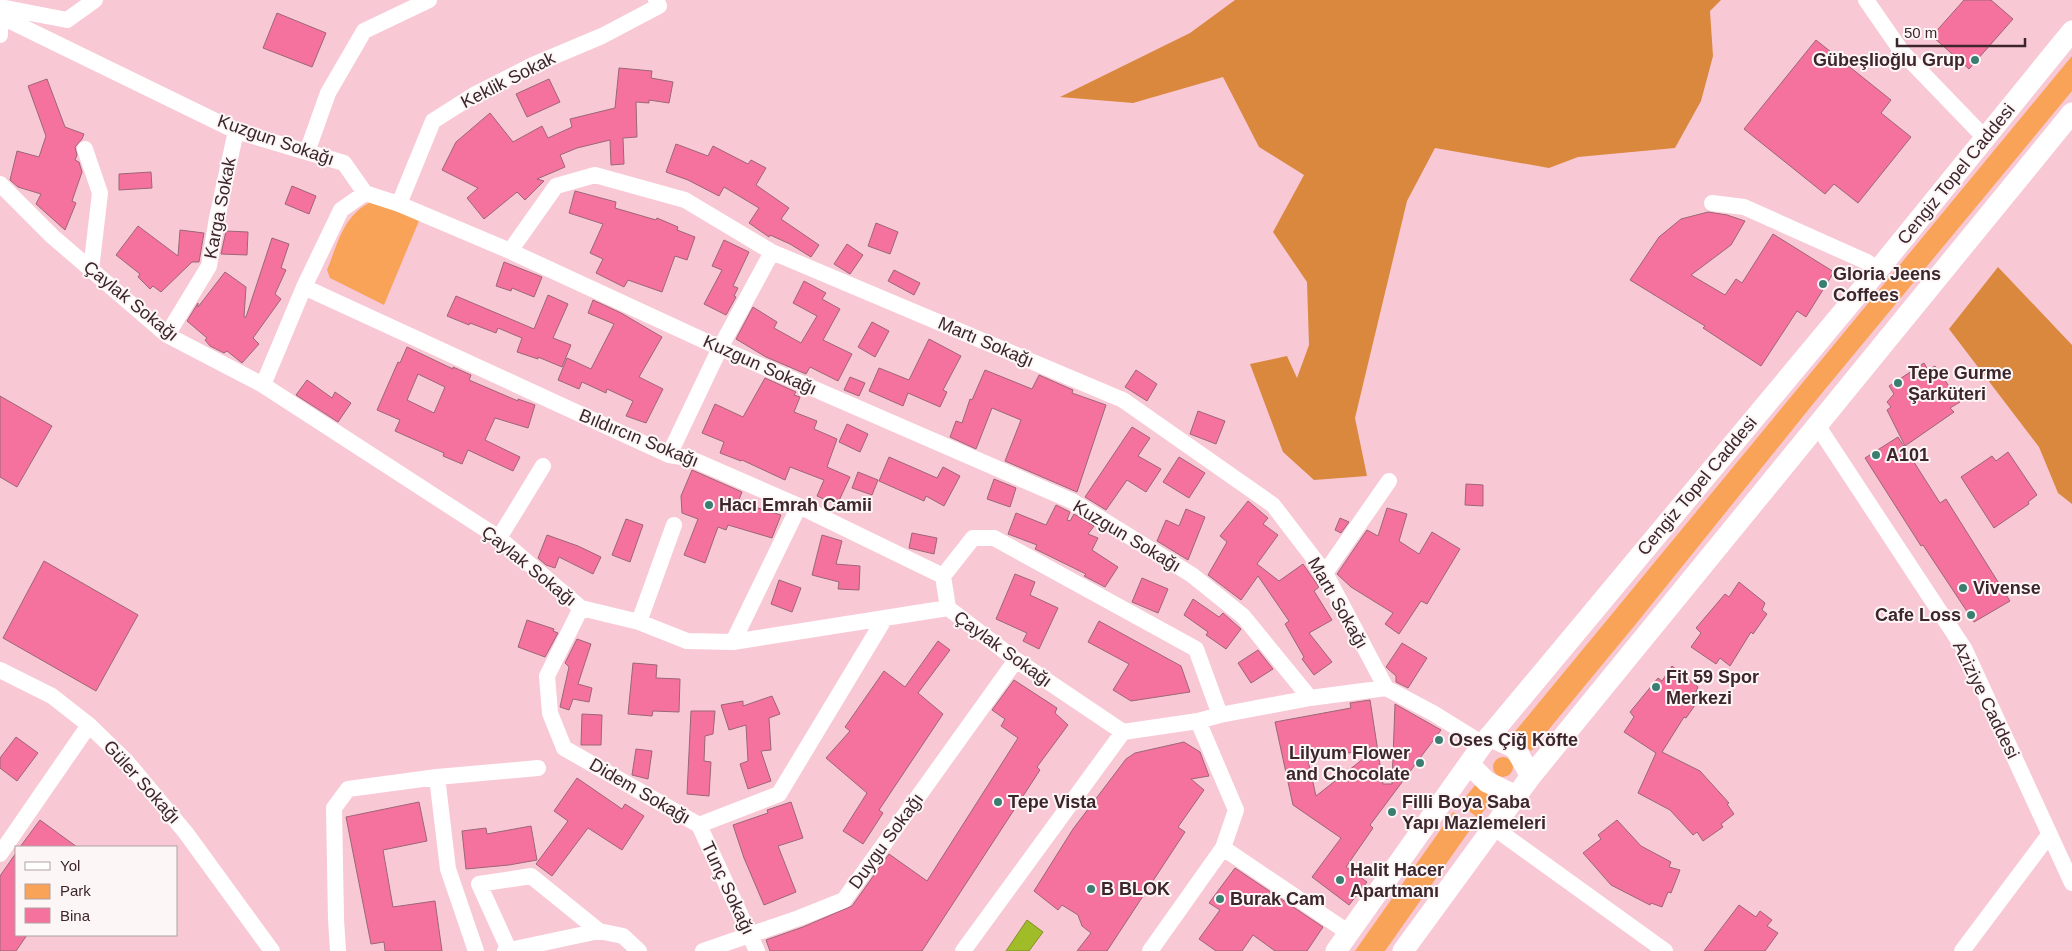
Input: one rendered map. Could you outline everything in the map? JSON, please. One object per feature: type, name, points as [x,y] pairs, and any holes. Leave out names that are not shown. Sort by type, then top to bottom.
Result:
[{"type":"main road","name":"Cengiz Topel Caddesi","points":[[1336,951],[1486,740],[1878,270],[2072,31]]},
{"type":"main road","points":[[1403,951],[1531,776],[2072,113]]},
{"type":"main road","points":[[1486,740],[1515,748],[1531,776]]},
{"type":"main road","points":[[1469,764],[1487,782],[1516,796]]},
{"type":"street","points":[[0,35],[2,0]]},
{"type":"street","points":[[1,14],[68,20],[95,0]]},
{"type":"street","points":[[307,152],[328,93],[364,31],[429,0]]},
{"type":"street","name":"Keklik Sokak","points":[[399,204],[433,121],[474,95],[533,65],[602,36],[659,6],[656,0]]},
{"type":"street","points":[[1866,0],[1902,52],[1985,138]]},
{"type":"street","name":"Kuzgun Sokağı","points":[[1,14],[236,130],[344,163],[366,193],[399,204],[510,251],[720,348],[1072,501],[1192,575],[1243,616],[1310,698]]},
{"type":"street","name":"Karga Sokak","points":[[167,335],[209,266],[217,218],[236,130]]},
{"type":"street","points":[[85,149],[100,193],[91,270]]},
{"type":"street","name":"Martı Sokağı","points":[[510,251],[556,186],[595,174],[685,200],[772,252],[1123,400],[1273,506],[1325,573],[1386,688]]},
{"type":"street","name":"Çaylak Sokağı","points":[[0,184],[52,236],[167,335],[263,385],[499,538],[581,608],[639,622],[688,642],[733,642],[948,608],[1016,660],[1123,732]]},
{"type":"street","points":[[263,385],[304,287],[341,210],[366,193]]},
{"type":"street","points":[[1712,203],[1744,207],[1867,262],[1878,270]]},
{"type":"street","points":[[669,454],[720,348],[772,252]]},
{"type":"street","name":"Bıldırcın Sokağı","points":[[304,287],[669,454],[689,458],[798,506],[943,576]]},
{"type":"street","name":"Aziziye Caddesi","points":[[1817,426],[1965,650],[2072,883]]},
{"type":"street","points":[[499,538],[543,466]]},
{"type":"street","points":[[1325,573],[1389,481]]},
{"type":"street","points":[[733,642],[798,506]]},
{"type":"street","points":[[639,622],[674,525]]},
{"type":"street","points":[[948,608],[943,576],[972,538],[994,538],[1196,649],[1220,714]]},
{"type":"street","name":"Didem Sokağı","points":[[581,608],[548,676],[550,713],[564,748],[699,824],[779,794],[885,618]]},
{"type":"street","name":"Duygu Sokağı","points":[[703,951],[799,918],[844,900],[1016,660]]},
{"type":"street","name":"Güler Sokağı","points":[[0,670],[52,696],[89,725],[127,762],[186,833],[272,951]]},
{"type":"street","points":[[963,951],[1123,732],[1198,721],[1220,714],[1310,698],[1386,688],[1486,740]]},
{"type":"street","points":[[1150,951],[1223,848],[1236,810],[1198,721]]},
{"type":"street","points":[[0,854],[89,725]]},
{"type":"street","points":[[338,951],[334,808],[348,789],[437,776],[538,768]]},
{"type":"street","points":[[437,776],[448,869],[476,951]]},
{"type":"street","name":"Tunç Sokağı","points":[[699,824],[757,951]]},
{"type":"street","points":[[1493,826],[1664,951]]},
{"type":"street","points":[[1962,951],[2050,834]]},
{"type":"street","points":[[1223,848],[1349,933]]},
{"type":"street","points":[[600,931],[530,876],[479,884],[507,950],[600,931],[623,936],[639,951]]},
{"type":"green space","points":[[2072,56],[2072,91],[1817,399],[1531,751],[1513,734]]},
{"type":"green space","points":[[379,199],[421,216],[384,305],[330,278],[327,270],[339,238],[350,219],[367,204]]},
{"type":"green space","points":[[1503,757],[1510,760],[1513,767],[1510,774],[1503,777],[1496,774],[1493,767],[1496,760]]},
{"type":"green space","points":[[1476,784],[1494,798],[1478,818],[1460,804]]},
{"type":"green space","points":[[1453,812],[1472,827],[1385,951],[1355,951]]},
{"type":"shaded area","points":[[1235,0],[1721,0],[1710,11],[1713,56],[1701,101],[1675,148],[1578,157],[1549,168],[1435,148],[1407,201],[1355,418],[1367,476],[1314,480],[1283,452],[1250,364],[1287,356],[1297,378],[1309,345],[1307,282],[1273,232],[1304,175],[1259,147],[1223,77],[1133,103],[1060,97],[1190,33]]},
{"type":"shaded area","points":[[1998,267],[2072,345],[2072,504],[2058,493],[2039,447],[1949,329]]},
{"type":"shaded area","points":[[1027,920],[1043,932],[1029,951],[1006,951]]},
{"type":"building","points":[[1964,0],[1991,0],[2013,19],[1969,69],[1932,36]]},
{"type":"building","points":[[277,13],[326,33],[312,67],[263,48]]},
{"type":"building","points":[[1816,40],[1891,100],[1881,113],[1911,137],[1858,203],[1834,184],[1825,194],[1744,129]]},
{"type":"building","points":[[619,68],[652,71],[651,78],[673,82],[669,103],[649,100],[649,103],[636,102],[637,137],[623,138],[624,164],[611,165],[610,140],[577,148],[560,155],[565,167],[537,179],[544,181],[525,200],[517,192],[484,219],[467,198],[478,188],[442,170],[456,142],[490,113],[513,142],[542,126],[548,138],[572,127],[570,119],[615,108]]},
{"type":"building","points":[[47,79],[65,127],[84,134],[75,147],[77,155],[75,160],[79,162],[82,172],[72,201],[76,203],[65,230],[36,204],[41,194],[18,187],[10,180],[17,151],[39,157],[46,136],[28,86]]},
{"type":"building","points":[[549,79],[560,102],[527,117],[516,94]]},
{"type":"building","points":[[676,144],[708,156],[713,146],[748,164],[751,160],[766,168],[756,185],[789,208],[781,219],[819,245],[811,257],[790,244],[770,235],[769,237],[749,223],[759,208],[724,187],[719,196],[688,180],[666,172]]},
{"type":"building","points":[[151,172],[152,188],[119,190],[119,174]]},
{"type":"building","points":[[292,186],[316,196],[309,214],[285,204]]},
{"type":"building","points":[[575,191],[616,202],[615,208],[656,220],[657,218],[678,227],[677,230],[695,237],[687,260],[675,256],[662,292],[628,280],[624,287],[596,273],[603,259],[590,253],[603,224],[569,213]]},
{"type":"building","points":[[1708,212],[1727,215],[1745,221],[1731,245],[1691,275],[1725,295],[1736,279],[1742,283],[1773,234],[1834,272],[1806,317],[1797,311],[1761,366],[1703,328],[1705,326],[1630,280],[1659,237],[1681,219]]},
{"type":"building","points":[[876,223],[898,232],[890,254],[868,246]]},
{"type":"building","points":[[138,226],[178,256],[180,230],[204,233],[199,262],[192,262],[161,292],[153,286],[150,289],[138,277],[140,274],[116,255]]},
{"type":"building","points":[[226,231],[248,232],[247,255],[221,254]]},
{"type":"building","points":[[272,238],[289,244],[281,268],[286,270],[275,294],[281,299],[253,338],[259,344],[242,363],[227,351],[224,353],[210,346],[205,340],[207,338],[187,321],[198,303],[198,307],[225,272],[246,287],[244,317],[246,317]]},
{"type":"building","points":[[724,240],[749,252],[733,286],[738,288],[734,296],[736,297],[726,315],[704,304],[722,270],[712,266]]},
{"type":"building","points":[[847,244],[863,255],[850,274],[834,264]]},
{"type":"building","points":[[504,262],[542,277],[534,297],[512,288],[511,291],[496,286]]},
{"type":"building","points":[[894,270],[920,283],[914,295],[888,281]]},
{"type":"building","points":[[804,281],[826,293],[822,299],[840,309],[823,340],[852,354],[838,381],[810,367],[806,374],[766,357],[736,339],[753,307],[777,322],[774,328],[801,343],[817,316],[793,303]]},
{"type":"building","points":[[548,295],[568,304],[553,338],[571,345],[562,367],[538,357],[538,359],[517,352],[522,338],[498,328],[496,333],[447,316],[456,296],[534,329]]},
{"type":"building","points":[[593,300],[621,313],[662,337],[639,377],[663,389],[646,423],[626,416],[633,401],[607,389],[606,393],[582,382],[579,389],[558,380],[567,358],[591,369],[614,324],[588,313]]},
{"type":"building","points":[[872,322],[889,331],[875,357],[858,347]]},
{"type":"building","points":[[929,339],[961,356],[943,390],[947,392],[940,407],[908,393],[903,406],[869,391],[879,368],[909,380]]},
{"type":"building","points":[[407,347],[453,369],[453,367],[471,375],[469,380],[518,401],[518,399],[535,405],[528,428],[495,418],[485,440],[520,457],[513,471],[468,450],[462,464],[443,456],[444,453],[395,431],[400,420],[377,410],[398,362],[400,363]],"holes":[[[418,374],[445,387],[434,413],[407,400]]]},
{"type":"building","points":[[1924,363],[1928,370],[1935,366],[1960,402],[1950,408],[1954,412],[1905,446],[1887,410],[1891,407],[1887,402],[1894,394],[1889,386]]},
{"type":"building","points":[[985,370],[1032,389],[1039,375],[1073,390],[1072,393],[1106,405],[1077,492],[1005,461],[1021,420],[992,408],[976,449],[950,437],[956,421],[962,423],[970,399],[972,400]]},
{"type":"building","points":[[1136,370],[1157,384],[1147,401],[1125,387]]},
{"type":"building","points":[[850,377],[865,383],[859,396],[844,390]]},
{"type":"building","points":[[765,378],[796,392],[794,395],[800,397],[794,412],[817,421],[814,429],[837,439],[827,467],[850,477],[837,505],[817,496],[824,480],[790,467],[785,480],[742,460],[720,453],[724,442],[702,433],[715,404],[743,417]]},
{"type":"building","points":[[307,380],[332,398],[335,392],[351,403],[338,422],[296,395]]},
{"type":"building","points":[[0,396],[52,426],[17,487],[0,477]]},
{"type":"building","points":[[1198,411],[1225,421],[1216,444],[1190,434]]},
{"type":"building","points":[[847,424],[868,434],[860,452],[839,442]]},
{"type":"building","points":[[1132,427],[1150,438],[1138,456],[1161,469],[1146,492],[1127,480],[1106,510],[1085,497]]},
{"type":"building","points":[[1898,437],[1940,503],[1946,499],[2010,601],[1974,622],[1923,545],[1921,546],[1865,458]]},
{"type":"building","points":[[2008,452],[2037,495],[2028,502],[2029,504],[1994,528],[1961,477],[1992,456],[1996,461]]},
{"type":"building","points":[[889,457],[937,478],[943,467],[960,476],[944,506],[926,496],[924,501],[879,481]]},
{"type":"building","points":[[1179,457],[1205,473],[1189,498],[1163,482]]},
{"type":"building","points":[[692,470],[742,492],[738,502],[781,515],[772,538],[728,525],[726,530],[718,527],[705,563],[684,555],[698,519],[682,513],[681,496]]},
{"type":"building","points":[[858,472],[878,480],[872,495],[852,488]]},
{"type":"building","points":[[994,479],[1016,488],[1010,507],[987,499]]},
{"type":"building","points":[[1466,484],[1483,485],[1483,506],[1465,505]]},
{"type":"building","points":[[1248,501],[1268,518],[1263,524],[1278,535],[1257,564],[1279,581],[1303,564],[1319,587],[1314,591],[1332,620],[1309,633],[1332,662],[1314,675],[1302,659],[1304,657],[1285,624],[1289,621],[1258,576],[1241,600],[1208,575],[1227,542],[1220,536]]},
{"type":"building","points":[[1056,505],[1070,512],[1067,520],[1070,521],[1074,514],[1094,526],[1088,534],[1098,538],[1092,550],[1118,567],[1105,587],[1084,576],[1086,574],[1035,549],[1037,545],[1008,534],[1016,513],[1046,525]]},
{"type":"building","points":[[1387,508],[1407,514],[1399,541],[1419,554],[1432,532],[1460,549],[1427,604],[1421,601],[1399,634],[1385,624],[1393,613],[1351,587],[1337,574],[1367,530],[1378,536]]},
{"type":"building","points":[[1186,509],[1205,517],[1188,560],[1157,541],[1166,520],[1179,526]]},
{"type":"building","points":[[1340,518],[1349,522],[1341,533],[1335,530]]},
{"type":"building","points":[[626,519],[643,525],[630,562],[612,555]]},
{"type":"building","points":[[912,533],[937,538],[934,554],[909,548]]},
{"type":"building","points":[[547,535],[578,546],[601,557],[593,574],[559,557],[555,568],[546,565],[538,558]]},
{"type":"building","points":[[822,535],[842,541],[836,564],[860,566],[859,590],[838,589],[839,582],[812,575]]},
{"type":"building","points":[[44,561],[138,615],[96,691],[3,638]]},
{"type":"building","points":[[1015,574],[1035,582],[1030,595],[1058,608],[1039,649],[1023,641],[1027,633],[996,619]]},
{"type":"building","points":[[1142,578],[1168,589],[1158,613],[1132,602]]},
{"type":"building","points":[[779,580],[801,588],[792,612],[771,604]]},
{"type":"building","points":[[1739,582],[1765,603],[1762,610],[1767,614],[1753,634],[1751,632],[1730,666],[1720,658],[1716,664],[1691,647],[1701,633],[1696,628],[1725,594],[1729,597]]},
{"type":"building","points":[[1193,599],[1219,617],[1223,613],[1241,629],[1226,649],[1206,635],[1208,632],[1184,615]]},
{"type":"building","points":[[527,620],[554,629],[553,631],[558,633],[545,657],[518,647]]},
{"type":"building","points":[[1099,621],[1181,666],[1190,692],[1131,701],[1113,690],[1129,664],[1088,642]]},
{"type":"building","points":[[577,639],[591,644],[578,684],[592,688],[589,702],[573,699],[569,710],[560,707],[569,667],[565,663]]},
{"type":"building","points":[[938,641],[950,650],[918,693],[943,714],[879,810],[883,813],[863,844],[843,831],[867,793],[826,758],[850,731],[845,727],[884,671],[905,687]]},
{"type":"building","points":[[1402,643],[1427,658],[1408,688],[1396,682],[1396,676],[1386,667]]},
{"type":"building","points":[[1258,650],[1273,669],[1251,683],[1238,663]]},
{"type":"building","points":[[633,663],[657,665],[656,678],[680,679],[679,712],[653,711],[652,716],[628,714]]},
{"type":"building","points":[[1672,666],[1698,687],[1695,694],[1700,698],[1686,718],[1684,717],[1662,752],[1700,771],[1729,803],[1727,804],[1734,814],[1721,824],[1723,827],[1703,841],[1697,832],[1693,835],[1670,810],[1638,793],[1656,753],[1624,732],[1634,717],[1630,712],[1658,678],[1662,681]]},
{"type":"building","points":[[1014,680],[1057,708],[1055,713],[1068,725],[1037,767],[1040,770],[922,951],[770,951],[766,940],[803,927],[852,906],[889,854],[927,881],[1018,738],[1001,726],[1005,719],[992,710]]},
{"type":"building","points":[[772,696],[780,714],[769,718],[771,750],[761,751],[771,781],[748,789],[740,764],[748,761],[746,725],[729,730],[721,705],[743,701],[743,706]]},
{"type":"building","points":[[1370,700],[1383,784],[1392,784],[1395,704],[1441,730],[1370,825],[1373,828],[1346,867],[1367,882],[1349,905],[1312,877],[1341,838],[1293,805],[1275,722],[1351,708],[1350,703]],"holes":[[[1377,748],[1316,796],[1308,760]]]},
{"type":"building","points":[[691,711],[715,711],[713,734],[705,736],[704,761],[711,762],[709,796],[687,794]]},
{"type":"building","points":[[582,714],[602,715],[601,745],[581,745]]},
{"type":"building","points":[[16,737],[38,753],[17,781],[0,768],[0,758]]},
{"type":"building","points":[[1184,742],[1200,752],[1209,776],[1191,779],[1204,790],[1178,827],[1185,832],[1107,951],[1077,951],[1091,933],[1082,926],[1078,915],[1062,905],[1058,910],[1034,891],[1073,829],[1126,759],[1135,753]]},
{"type":"building","points":[[636,749],[652,751],[648,779],[632,775]]},
{"type":"building","points":[[577,778],[622,809],[625,804],[644,816],[622,850],[588,828],[552,876],[536,864],[568,821],[554,811]]},
{"type":"building","points":[[419,802],[427,841],[383,850],[393,907],[435,901],[442,951],[385,951],[384,942],[371,944],[346,817]]},
{"type":"building","points":[[791,802],[803,838],[778,846],[796,892],[764,905],[744,858],[733,825],[768,813],[767,810]]},
{"type":"building","points":[[40,820],[76,846],[21,846]]},
{"type":"building","points":[[1617,820],[1641,846],[1671,862],[1669,867],[1680,870],[1671,893],[1668,892],[1662,907],[1651,903],[1650,905],[1611,885],[1583,853],[1601,839],[1598,835]]},
{"type":"building","points":[[531,826],[537,860],[466,869],[462,831],[486,828],[487,834]]},
{"type":"building","points":[[15,854],[15,936],[26,936],[16,951],[0,951],[0,876]]},
{"type":"building","points":[[1235,868],[1323,927],[1307,951],[1275,951],[1253,935],[1242,951],[1216,951],[1199,939],[1220,910],[1209,903]]},
{"type":"building","points":[[1739,905],[1756,917],[1760,911],[1772,920],[1767,926],[1778,933],[1765,951],[1704,951]]},
{"type":"place","name":"Gübeşlioğlu Grup","points":[[1975,60]]},
{"type":"place","name":"Gloria Jeens Coffees","points":[[1823,284]]},
{"type":"place","name":"Tepe Gurme Şarküteri","points":[[1898,383]]},
{"type":"place","name":"A101","points":[[1876,455]]},
{"type":"place","name":"Hacı Emrah Camii","points":[[709,505]]},
{"type":"place","name":"Vivense","points":[[1963,588]]},
{"type":"place","name":"Cafe Loss","points":[[1971,615]]},
{"type":"place","name":"Fit 59 Spor Merkezi","points":[[1656,687]]},
{"type":"place","name":"Oses Çiğ Köfte","points":[[1439,740]]},
{"type":"place","name":"Lilyum Flower and Chocolate","points":[[1420,763]]},
{"type":"place","name":"Tepe Vista","points":[[998,802]]},
{"type":"place","name":"Filli Boya Saba Yapı Mazlemeleri","points":[[1392,812]]},
{"type":"place","name":"Halit Hacer Apartmanı","points":[[1340,880]]},
{"type":"place","name":"B BLOK","points":[[1091,889]]},
{"type":"place","name":"Burak Cam","points":[[1220,899]]}]
